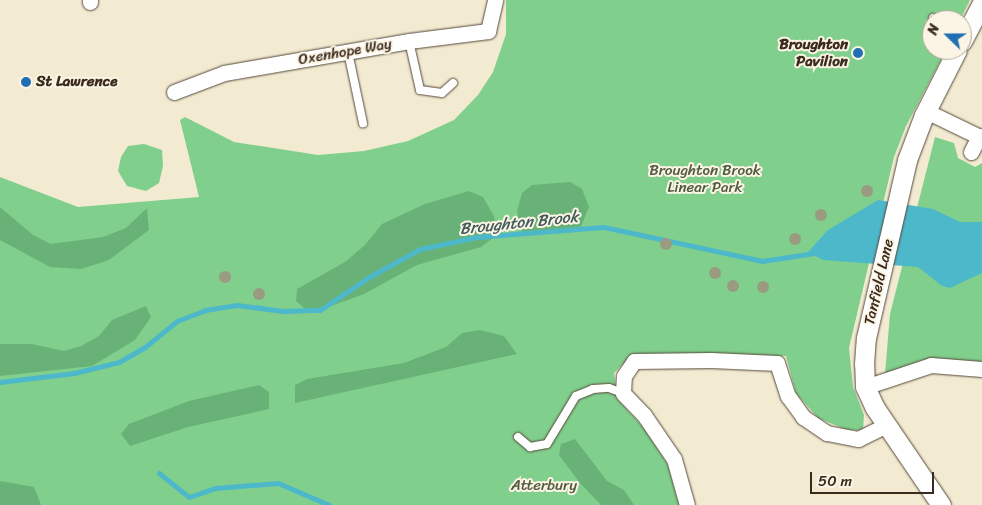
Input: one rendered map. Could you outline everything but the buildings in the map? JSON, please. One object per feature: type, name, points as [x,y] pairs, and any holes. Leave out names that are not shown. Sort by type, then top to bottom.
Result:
[{"type":"street","name":"Oxenhope Way","points":[[174,92],[224,73],[410,41],[488,31],[495,0]]},
{"type":"street","points":[[972,20],[982,3]]},
{"type":"street","name":"Tanfield Lane","points":[[937,504],[885,426],[865,387],[866,338],[907,160],[926,111],[952,60]]},
{"type":"street","points":[[926,111],[980,137],[971,152]]},
{"type":"street","points":[[687,505],[674,459],[644,415],[623,393],[624,376],[634,361],[711,360],[777,363],[788,396],[803,417],[827,433],[858,439],[885,426]]},
{"type":"street","points":[[865,387],[930,365],[982,369]]},
{"type":"lane","points":[[410,41],[420,90],[442,93],[453,83]]},
{"type":"lane","points":[[348,52],[363,123]]},
{"type":"lane","points":[[518,437],[530,447],[547,444],[576,396],[593,389],[609,388],[623,393]]},
{"type":"green space","name":"Broughton Brook Linear Park","points":[[506,0],[970,0],[965,10],[922,10],[922,60],[941,60],[906,126],[894,157],[849,348],[853,387],[864,415],[863,430],[847,430],[818,418],[796,393],[786,356],[631,356],[614,373],[617,399],[644,428],[668,465],[679,505],[0,505],[0,177],[78,207],[199,197],[180,120],[185,117],[234,142],[318,155],[364,151],[408,141],[454,120],[478,95],[493,72],[506,34]]},
{"type":"green space","points":[[935,137],[954,143],[958,158],[975,167],[982,163],[982,363],[885,374],[890,314]]},
{"type":"green space","points":[[144,144],[162,150],[163,166],[159,183],[146,191],[127,186],[118,171],[121,157],[128,146]]},
{"type":"green space","points":[[570,182],[582,189],[589,207],[580,229],[522,233],[517,211],[522,193],[532,185]]},
{"type":"green space","points":[[469,191],[483,197],[494,216],[497,235],[481,247],[417,265],[364,294],[320,310],[305,309],[296,301],[297,289],[345,262],[365,245],[382,224],[425,204]]},
{"type":"green space","points":[[0,207],[33,235],[51,244],[103,237],[126,228],[147,208],[149,230],[109,260],[81,269],[50,267],[0,240]]},
{"type":"green space","points":[[146,306],[151,317],[135,340],[92,366],[0,376],[0,344],[32,344],[64,351],[81,346],[99,336],[112,320]]},
{"type":"green space","points":[[480,330],[504,336],[517,354],[295,403],[295,385],[307,379],[404,363],[446,347],[462,333]]},
{"type":"green space","points":[[259,385],[269,392],[269,409],[188,427],[130,446],[121,434],[129,424],[189,401]]},
{"type":"green space","points":[[575,439],[607,481],[624,490],[634,505],[601,505],[580,483],[559,455],[561,444]]},
{"type":"green space","points":[[0,481],[34,487],[41,505],[0,505]]},
{"type":"water","points":[[878,200],[933,209],[960,222],[982,222],[982,273],[950,288],[942,286],[918,267],[823,260],[808,252],[828,230]]},
{"type":"waterway","name":"Broughton Brook","points":[[0,382],[74,373],[119,362],[145,347],[177,321],[205,310],[237,305],[283,311],[320,310],[369,277],[420,249],[477,237],[604,227],[762,261],[814,253]]},
{"type":"waterway","points":[[159,473],[189,497],[215,488],[278,483],[329,505]]},
{"type":"place","name":"Broughton Pavilion","points":[[858,53]]},
{"type":"place","name":"St Lawrence","points":[[26,82]]},
{"type":"park label","name":"Atterbury","points":[[544,486]]}]
